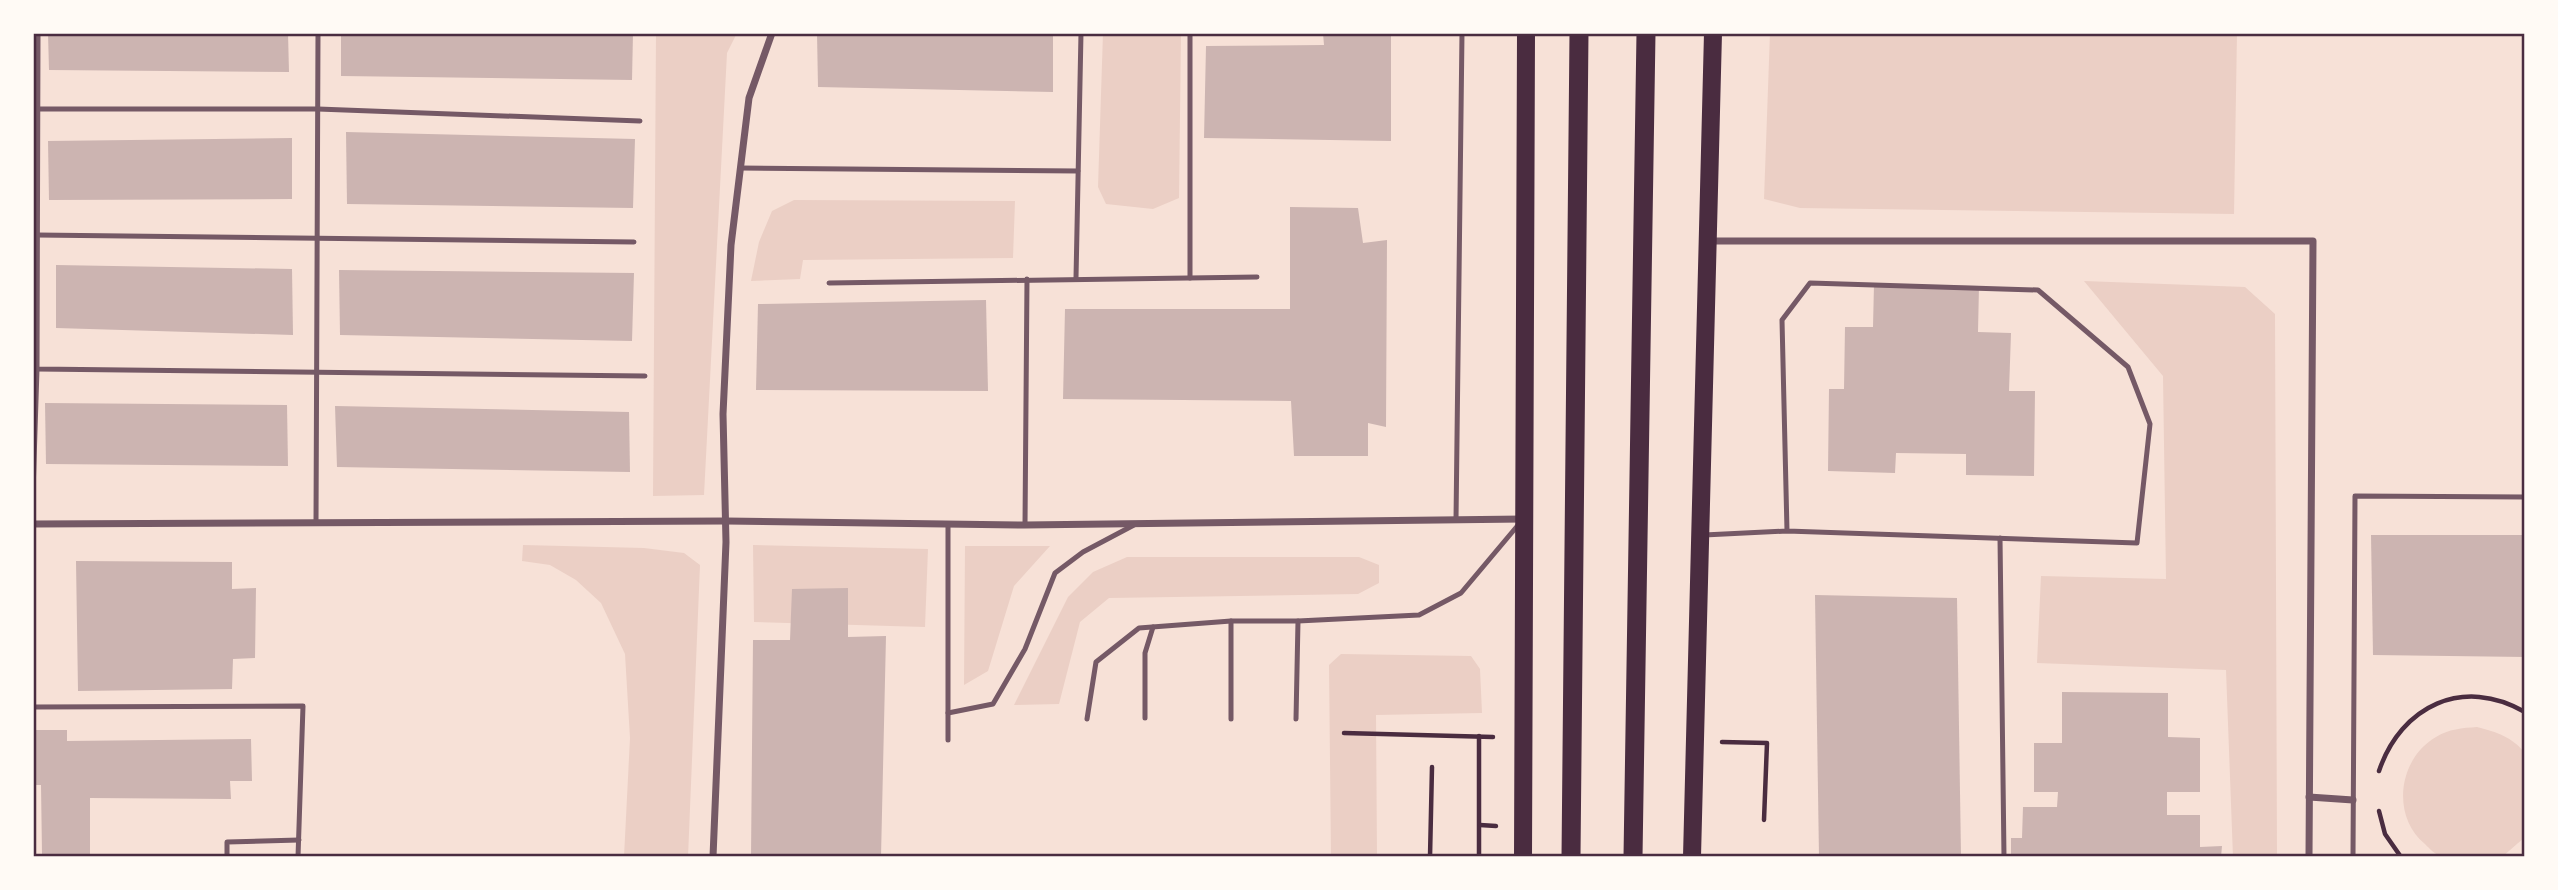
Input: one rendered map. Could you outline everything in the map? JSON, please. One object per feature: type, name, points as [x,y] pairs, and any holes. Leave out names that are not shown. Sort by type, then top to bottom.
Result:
[{"type":"highway","points":[[1571,857],[1580,33]]},
{"type":"highway","points":[[1633,857],[1646,33]]},
{"type":"main road","points":[[1523,857],[1526,33]]},
{"type":"main road","points":[[1692,857],[1713,33]]},
{"type":"street","points":[[713,857],[726,521],[723,401],[731,246],[749,98],[772,33]]},
{"type":"street","points":[[1709,241],[2313,241],[2309,857]]},
{"type":"street","points":[[33,524],[726,521],[1026,525],[1524,519]]},
{"type":"street","points":[[2309,797],[2353,800]]},
{"type":"lane","points":[[33,493],[38,33]]},
{"type":"lane","points":[[316,523],[318,33]]},
{"type":"lane","points":[[1076,278],[1081,33]]},
{"type":"lane","points":[[1190,33],[1190,278]]},
{"type":"lane","points":[[1456,520],[1462,33]]},
{"type":"lane","points":[[36,109],[318,109],[640,121]]},
{"type":"lane","points":[[740,168],[1078,171]]},
{"type":"lane","points":[[37,235],[634,242]]},
{"type":"lane","points":[[829,283],[1256,277]]},
{"type":"lane","points":[[1026,525],[1027,279]]},
{"type":"lane","points":[[1701,535],[1787,531],[2137,543],[2150,424],[2128,367],[2038,290],[1810,283],[1782,320],[1787,531]]},
{"type":"lane","points":[[35,368],[645,376]]},
{"type":"lane","points":[[2353,857],[2356,496],[2525,497]]},
{"type":"lane","points":[[1087,719],[1096,662],[1139,628],[1231,621],[1298,621],[1419,615],[1461,593],[1524,519]]},
{"type":"lane","points":[[948,524],[948,740]]},
{"type":"lane","points":[[948,713],[993,704],[1025,649],[1055,573],[1083,552],[1135,524]]},
{"type":"lane","points":[[2000,538],[2004,857]]},
{"type":"lane","points":[[1231,621],[1231,719]]},
{"type":"lane","points":[[1296,719],[1298,621]]},
{"type":"lane","points":[[1145,718],[1145,653],[1153,627]]},
{"type":"lane","points":[[33,707],[303,706],[298,857]]},
{"type":"lane","points":[[227,857],[227,842],[299,840]]},
{"type":"path","points":[[2378,781],[2379,770],[2392,740],[2414,716],[2443,701],[2476,696],[2508,702],[2525,712]]},
{"type":"path","points":[[1479,736],[1479,857]]},
{"type":"path","points":[[1764,820],[1767,743]]},
{"type":"path","points":[[1430,857],[1432,767]]},
{"type":"path","points":[[2376,803],[2385,834],[2401,857]]},
{"type":"shaded area","points":[[656,33],[737,33],[727,53],[704,495],[653,496]]},
{"type":"shaded area","points":[[1103,33],[1181,33],[1179,198],[1153,209],[1106,204],[1098,187]]},
{"type":"shaded area","points":[[1770,33],[2237,33],[2234,214],[1800,208],[1764,199]]},
{"type":"shaded area","points":[[794,200],[1015,201],[1013,258],[803,260],[800,279],[751,281],[759,242],[772,211]]},
{"type":"shaded area","points":[[2084,281],[2245,287],[2275,314],[2277,857],[2233,857],[2226,670],[2037,663],[2041,576],[2166,579],[2163,376]]},
{"type":"shaded area","points":[[523,545],[644,548],[684,553],[700,565],[688,857],[624,857],[630,738],[625,654],[601,603],[576,580],[550,565],[522,561]]},
{"type":"shaded area","points":[[753,545],[928,549],[925,627],[754,622]]},
{"type":"shaded area","points":[[965,546],[1050,546],[1014,586],[988,671],[964,685]]},
{"type":"shaded area","points":[[1127,557],[1359,557],[1379,565],[1379,583],[1358,594],[1109,598],[1080,622],[1059,704],[1014,705],[1068,597],[1093,572]]},
{"type":"shaded area","points":[[1341,654],[1471,656],[1480,669],[1482,713],[1376,715],[1377,857],[1331,857],[1329,665]]},
{"type":"shaded area","points":[[2477,727],[2504,736],[2525,753],[2525,837],[2502,857],[2464,859],[2439,855],[2414,832],[2407,819],[2404,788],[2407,773],[2413,759],[2436,737],[2461,728]]},
{"type":"building","points":[[48,33],[288,33],[289,72],[49,70]]},
{"type":"building","points":[[341,33],[633,33],[632,80],[341,76]]},
{"type":"building","points":[[817,33],[1053,33],[1053,92],[818,87]]},
{"type":"building","points":[[1323,33],[1391,33],[1391,141],[1204,138],[1206,46],[1324,45]]},
{"type":"building","points":[[346,132],[635,139],[633,208],[347,204]]},
{"type":"building","points":[[292,138],[292,199],[49,200],[48,141]]},
{"type":"building","points":[[1290,207],[1358,208],[1363,243],[1387,240],[1386,427],[1368,423],[1368,456],[1294,456],[1291,401],[1063,399],[1065,309],[1290,309]]},
{"type":"building","points":[[56,265],[292,269],[293,335],[56,328]]},
{"type":"building","points":[[339,270],[634,273],[632,341],[340,335]]},
{"type":"building","points":[[1874,284],[1979,286],[1978,332],[2011,333],[2009,391],[2035,391],[2034,476],[1966,475],[1966,454],[1896,453],[1895,473],[1828,471],[1829,389],[1844,389],[1845,327],[1873,327]]},
{"type":"building","points":[[986,300],[988,391],[756,390],[758,304]]},
{"type":"building","points":[[45,403],[287,405],[288,466],[46,464]]},
{"type":"building","points":[[335,406],[629,412],[630,472],[337,467]]},
{"type":"building","points":[[2371,535],[2525,535],[2525,657],[2373,655]]},
{"type":"building","points":[[76,561],[232,562],[232,589],[256,588],[255,658],[233,659],[232,689],[78,691]]},
{"type":"building","points":[[848,588],[848,637],[886,636],[881,857],[751,857],[753,640],[790,640],[792,589]]},
{"type":"building","points":[[1815,595],[1957,598],[1961,857],[1819,857]]},
{"type":"building","points":[[2062,692],[2168,693],[2168,737],[2200,738],[2200,792],[2167,792],[2167,815],[2200,815],[2200,847],[2222,846],[2221,857],[2011,857],[2011,838],[2022,838],[2023,807],[2057,807],[2058,792],[2034,792],[2034,743],[2062,743]]},
{"type":"building","points":[[33,730],[67,730],[67,741],[251,739],[252,781],[230,781],[231,799],[90,798],[90,857],[33,857],[33,854],[42,854],[41,785],[33,785]]}]
